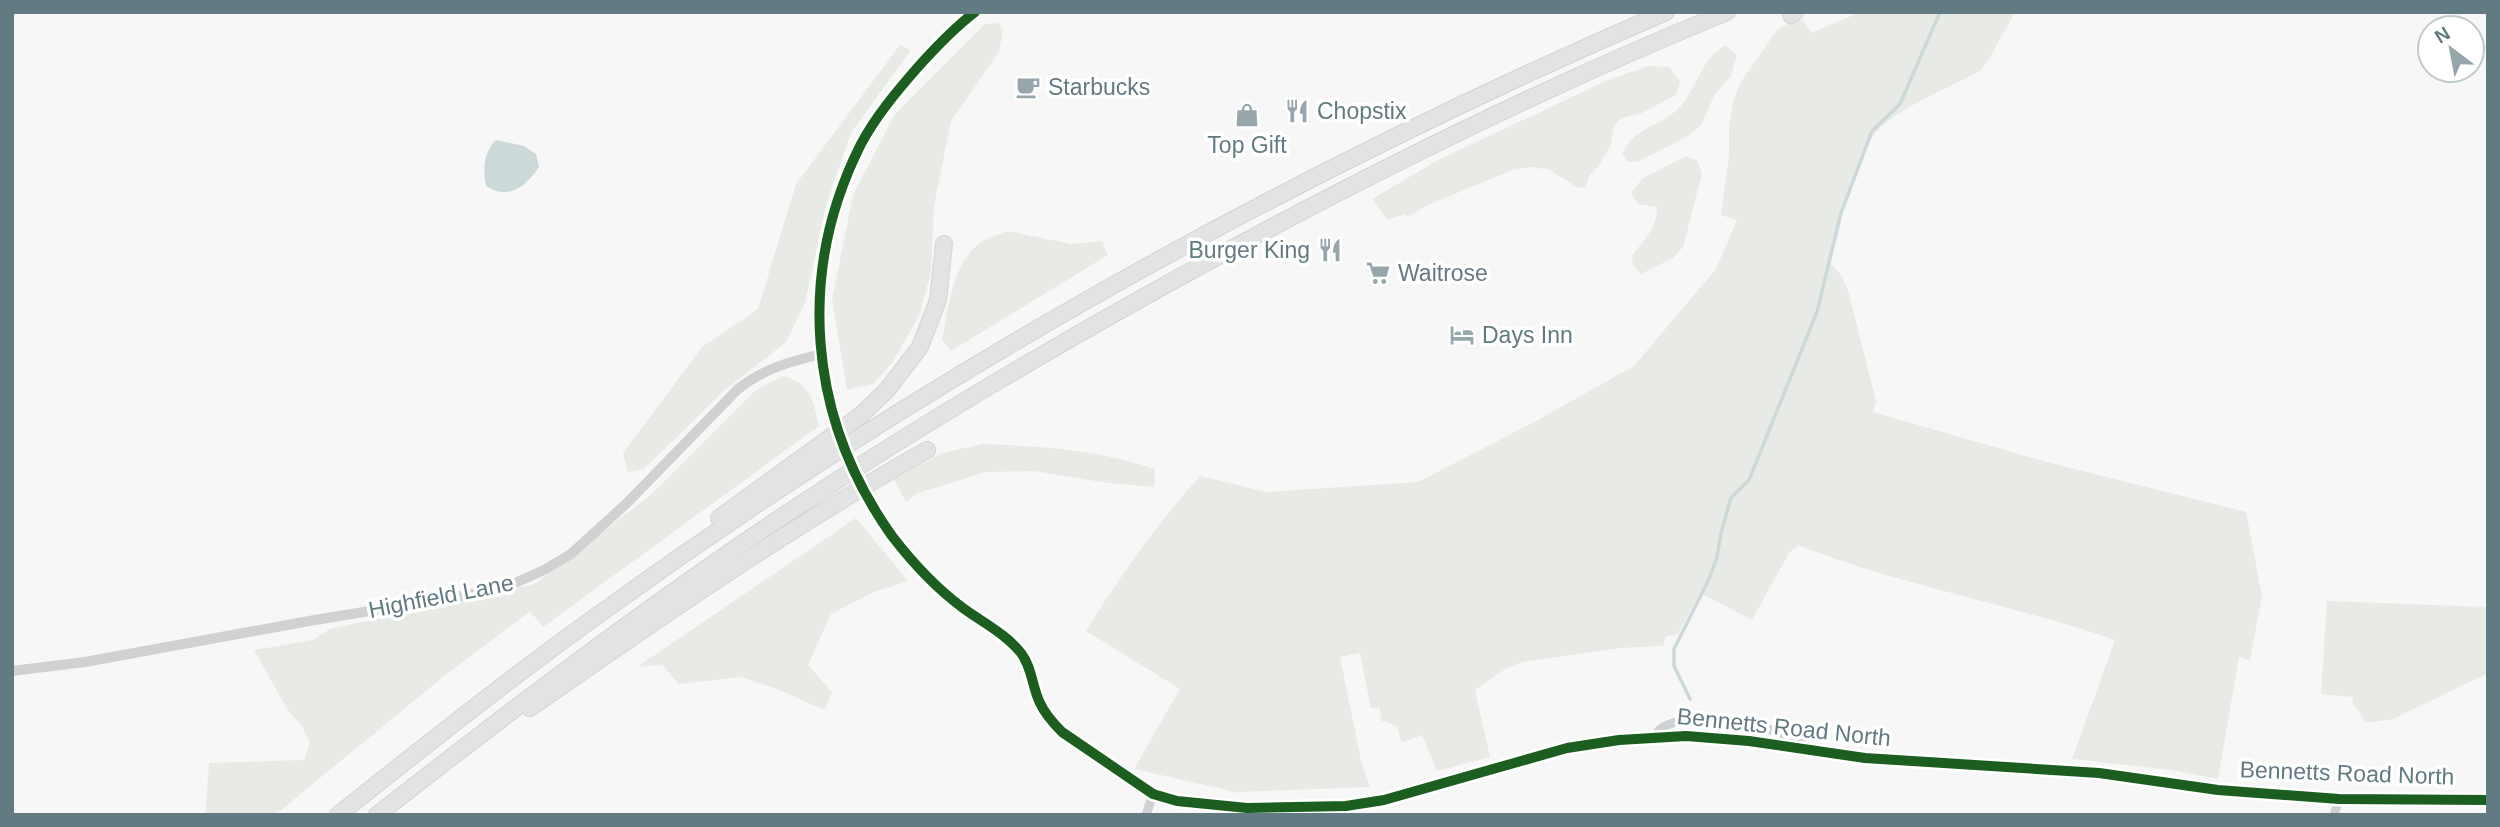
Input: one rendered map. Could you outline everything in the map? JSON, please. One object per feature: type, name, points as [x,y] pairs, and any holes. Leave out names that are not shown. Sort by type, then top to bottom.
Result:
[{"type":"highway","points":[[338,815],[462,717],[605,610],[739,517],[889,419],[1161,258],[1300,184],[1511,81],[1666,12]]},
{"type":"highway","points":[[378,815],[530,695],[755,535],[910,435],[1107,316],[1314,204],[1445,138],[1727,12]]},
{"type":"highway","points":[[605,610],[712,523],[861,415],[887,390],[920,347],[938,300],[944,244]]},
{"type":"highway","points":[[378,815],[753,556],[927,450]]},
{"type":"street","points":[[821,354],[820,285],[824,252],[832,215],[862,143],[895,93],[954,29],[975,12]]},
{"type":"street","name":"Bennetts Road North","points":[[821,354],[824,382],[831,407],[857,478],[867,498],[914,563],[961,606],[1022,654],[1028,664],[1039,701],[1062,732],[1153,794],[1177,801],[1248,808],[1346,806],[1408,795],[1525,758],[1567,748],[1655,737],[1713,737],[1865,758],[2067,769],[2218,790],[2339,799],[2488,800]]},
{"type":"street","name":"Highfield Lane","points":[[12,671],[85,662],[467,595],[515,583],[571,554],[627,503],[738,389],[754,377],[777,365],[821,354]]},
{"type":"street","name":"Bennetts Road North","points":[[1655,737],[1657,731],[1665,725],[1708,717],[1733,719],[1800,740],[1805,750]]},
{"type":"street","points":[[1146,815],[1153,794]]},
{"type":"street","points":[[2334,815],[2339,799]]},
{"type":"shaded area","points":[[1861,12],[2015,12],[1980,71],[1915,104],[1881,127],[1864,152],[1856,171],[1830,262],[1843,278],[1849,294],[1876,401],[1873,412],[2051,463],[2246,512],[2262,596],[2250,660],[2239,657],[2218,779],[2172,770],[2072,759],[2115,640],[1916,584],[1798,545],[1789,553],[1752,620],[1700,593],[1678,634],[1666,636],[1663,646],[1620,648],[1522,662],[1504,670],[1475,690],[1490,757],[1437,771],[1422,735],[1402,743],[1397,727],[1386,721],[1382,722],[1379,707],[1371,709],[1360,653],[1340,657],[1361,760],[1370,787],[1236,792],[1134,769],[1180,689],[1086,631],[1140,551],[1200,476],[1267,492],[1418,482],[1634,366],[1716,269],[1737,220],[1721,215],[1729,157],[1729,126],[1740,83],[1777,30],[1792,21],[1803,20],[1811,33]]},
{"type":"shaded area","points":[[999,23],[1003,31],[999,52],[951,121],[934,206],[931,272],[919,316],[892,363],[873,384],[847,390],[832,300],[853,195],[895,114],[985,24]]},
{"type":"shaded area","points":[[900,45],[911,50],[851,133],[826,205],[805,303],[786,342],[725,390],[644,469],[628,472],[623,453],[702,347],[758,309],[796,184]]},
{"type":"shaded area","points":[[1725,45],[1737,55],[1731,76],[1715,94],[1701,125],[1688,136],[1637,162],[1628,162],[1622,153],[1631,140],[1681,106],[1710,58]]},
{"type":"shaded area","points":[[1648,66],[1670,67],[1680,82],[1676,95],[1640,114],[1621,118],[1614,126],[1610,147],[1589,176],[1586,187],[1578,188],[1550,170],[1532,167],[1512,170],[1426,206],[1408,217],[1404,214],[1388,220],[1372,199],[1438,160],[1608,80]]},
{"type":"shaded area","points":[[496,140],[524,146],[536,154],[539,167],[523,185],[509,192],[486,186],[485,162]]},
{"type":"shaded area","points":[[1686,156],[1697,160],[1702,174],[1683,247],[1673,258],[1641,274],[1633,265],[1632,256],[1652,228],[1657,207],[1638,204],[1631,193],[1642,179]]},
{"type":"shaded area","points":[[1007,231],[1071,244],[1102,241],[1108,255],[951,351],[942,340],[958,274],[971,251],[981,242]]},
{"type":"shaded area","points":[[783,376],[805,388],[819,426],[543,627],[530,611],[443,677],[275,815],[205,815],[209,763],[304,760],[310,743],[254,650],[313,640],[330,629],[535,584],[653,493],[756,390]]},
{"type":"shaded area","points":[[983,444],[1070,450],[1113,457],[1155,469],[1154,487],[1108,483],[1034,471],[986,472],[918,493],[906,502],[894,479],[942,453]]},
{"type":"shaded area","points":[[856,518],[908,581],[874,592],[831,614],[808,665],[832,692],[824,710],[780,690],[741,677],[679,684],[662,665],[637,667]]},
{"type":"shaded area","points":[[2327,601],[2488,607],[2488,673],[2393,719],[2366,723],[2353,704],[2353,697],[2321,694]]},
{"type":"waterway","points":[[1690,699],[1674,666],[1674,649],[1709,579],[1731,498],[1749,480],[1817,312],[1841,213],[1872,131],[1900,104],[1940,12]]},
{"type":"cycle path","points":[[975,12],[952,31],[887,104],[861,144],[840,193],[827,243],[820,294],[821,344],[828,394],[843,443],[864,491],[900,546],[943,592],[1015,646],[1027,664],[1042,707],[1062,732],[1153,794],[1177,801],[1247,808],[1346,806],[1384,800],[1567,748],[1619,740],[1686,736],[1749,741],[1865,758],[2099,773],[2218,790],[2339,799],[2488,800]]},
{"type":"place","name":"Starbucks","points":[[1028,87]]},
{"type":"place","name":"Chopstix","points":[[1297,111]]},
{"type":"place","name":"Top Gift","points":[[1247,115]]},
{"type":"place","name":"Burger King","points":[[1330,250]]},
{"type":"place","name":"Waitrose","points":[[1378,273]]},
{"type":"place","name":"Days Inn","points":[[1462,335]]}]
